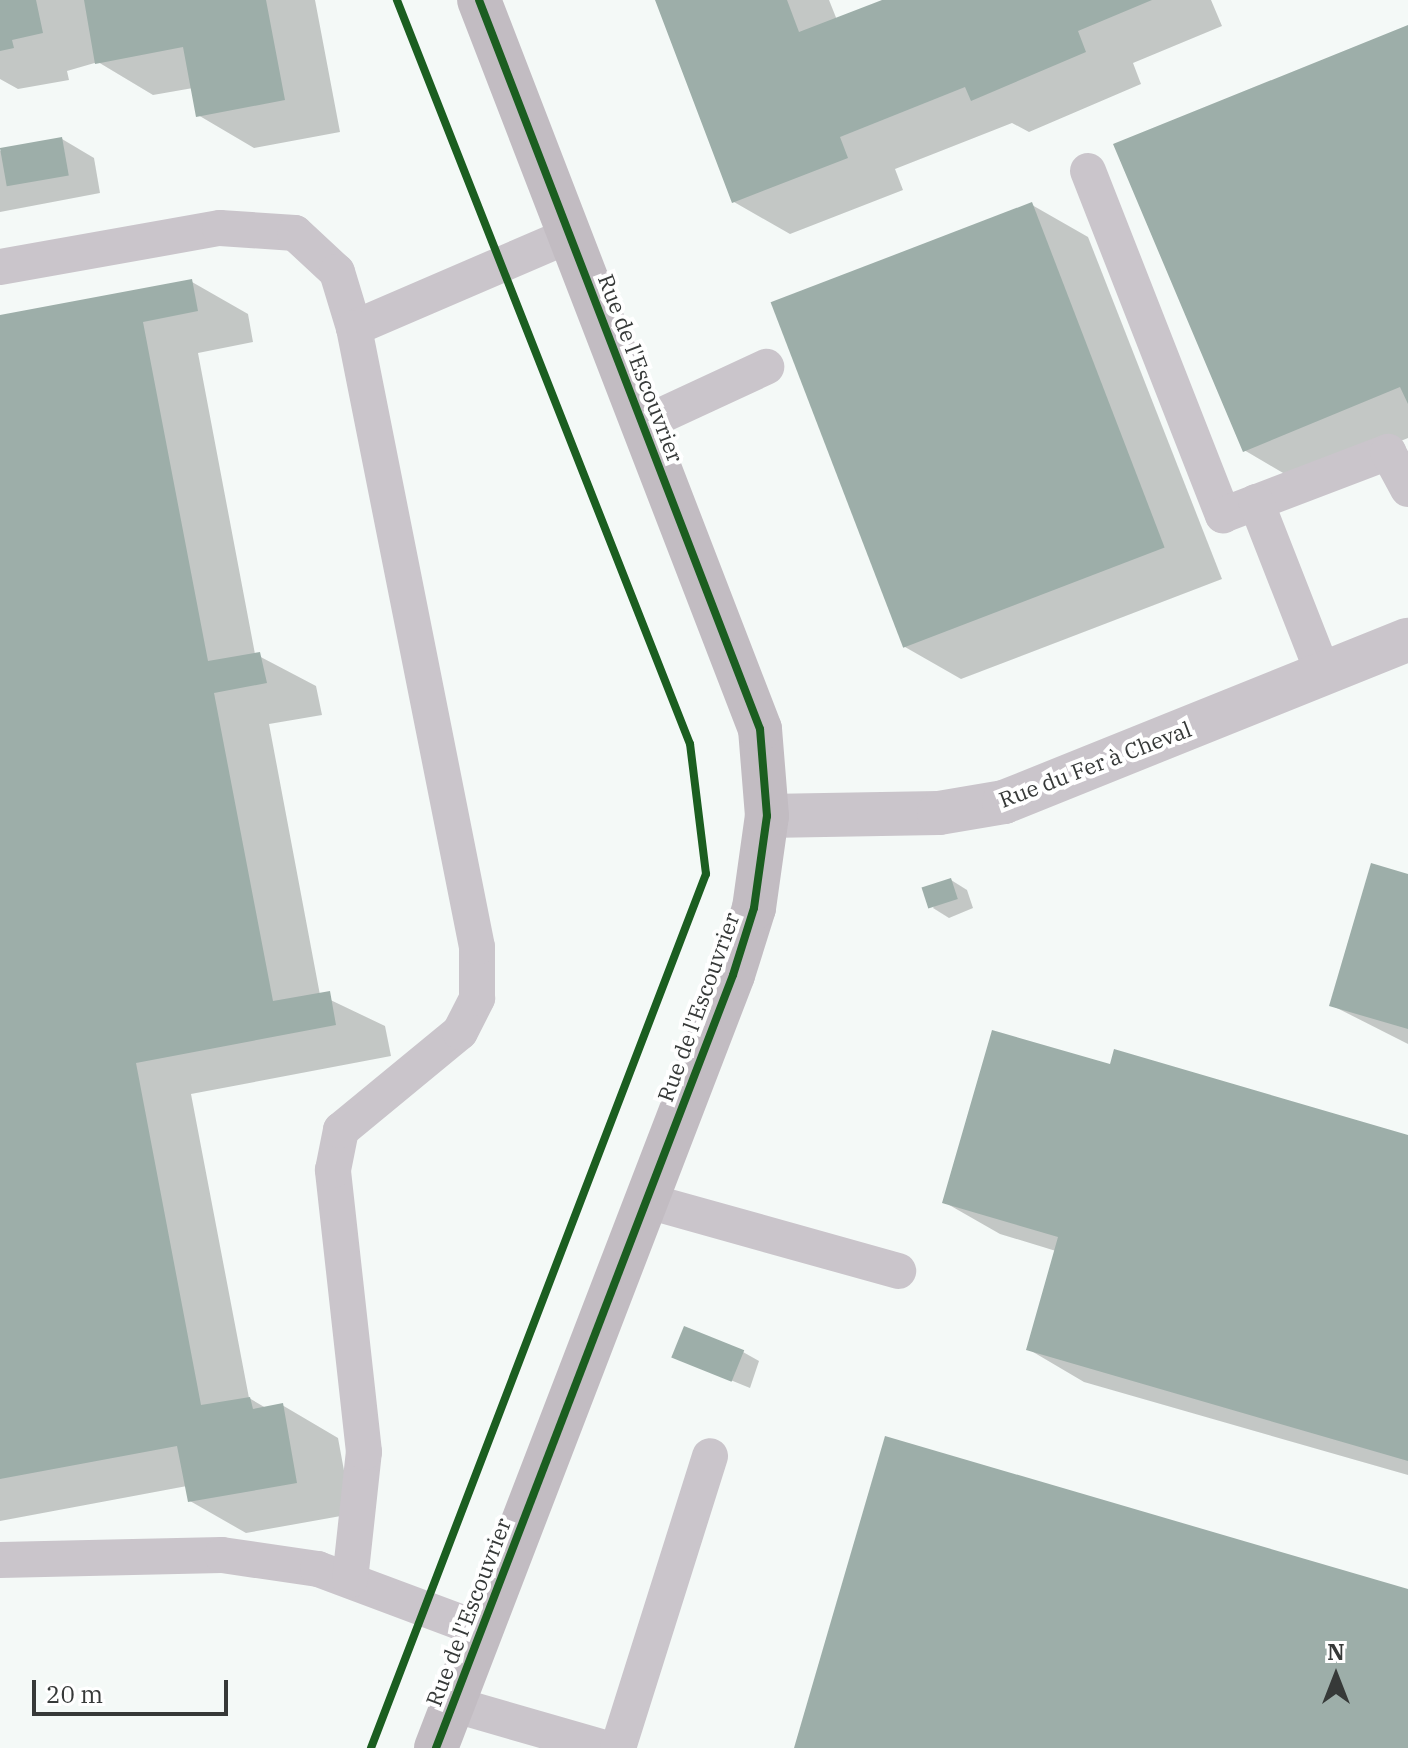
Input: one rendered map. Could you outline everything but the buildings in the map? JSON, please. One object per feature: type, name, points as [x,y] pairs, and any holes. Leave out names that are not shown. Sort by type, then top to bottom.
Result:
[{"type":"street","name":"Rue de l'Escouvrier","points":[[436,1748],[733,975],[754,908],[767,816],[760,729],[479,0]]},
{"type":"street","name":"Rue du Fer à Cheval","points":[[767,816],[939,813],[1004,802],[1323,673],[1407,643]]},
{"type":"lane","points":[[1088,171],[1223,515],[1388,452],[1408,489]]},
{"type":"lane","points":[[0,267],[220,228],[295,233],[337,272],[354,328],[477,947],[477,998],[460,1032],[341,1130],[333,1170],[364,1452],[350,1580]]},
{"type":"lane","points":[[354,328],[570,235]]},
{"type":"lane","points":[[643,424],[766,367]]},
{"type":"lane","points":[[1256,502],[1323,673]]},
{"type":"lane","points":[[644,1200],[898,1271]]},
{"type":"lane","points":[[618,1748],[710,1456]]},
{"type":"lane","points":[[0,1560],[222,1555],[350,1580],[481,1630]]},
{"type":"lane","points":[[452,1704],[604,1748]]},
{"type":"cycle path","points":[[371,1748],[706,874],[690,744],[397,0]]},
{"type":"cycle path","points":[[436,1748],[733,975],[754,908],[767,816],[760,729],[479,0]]}]
